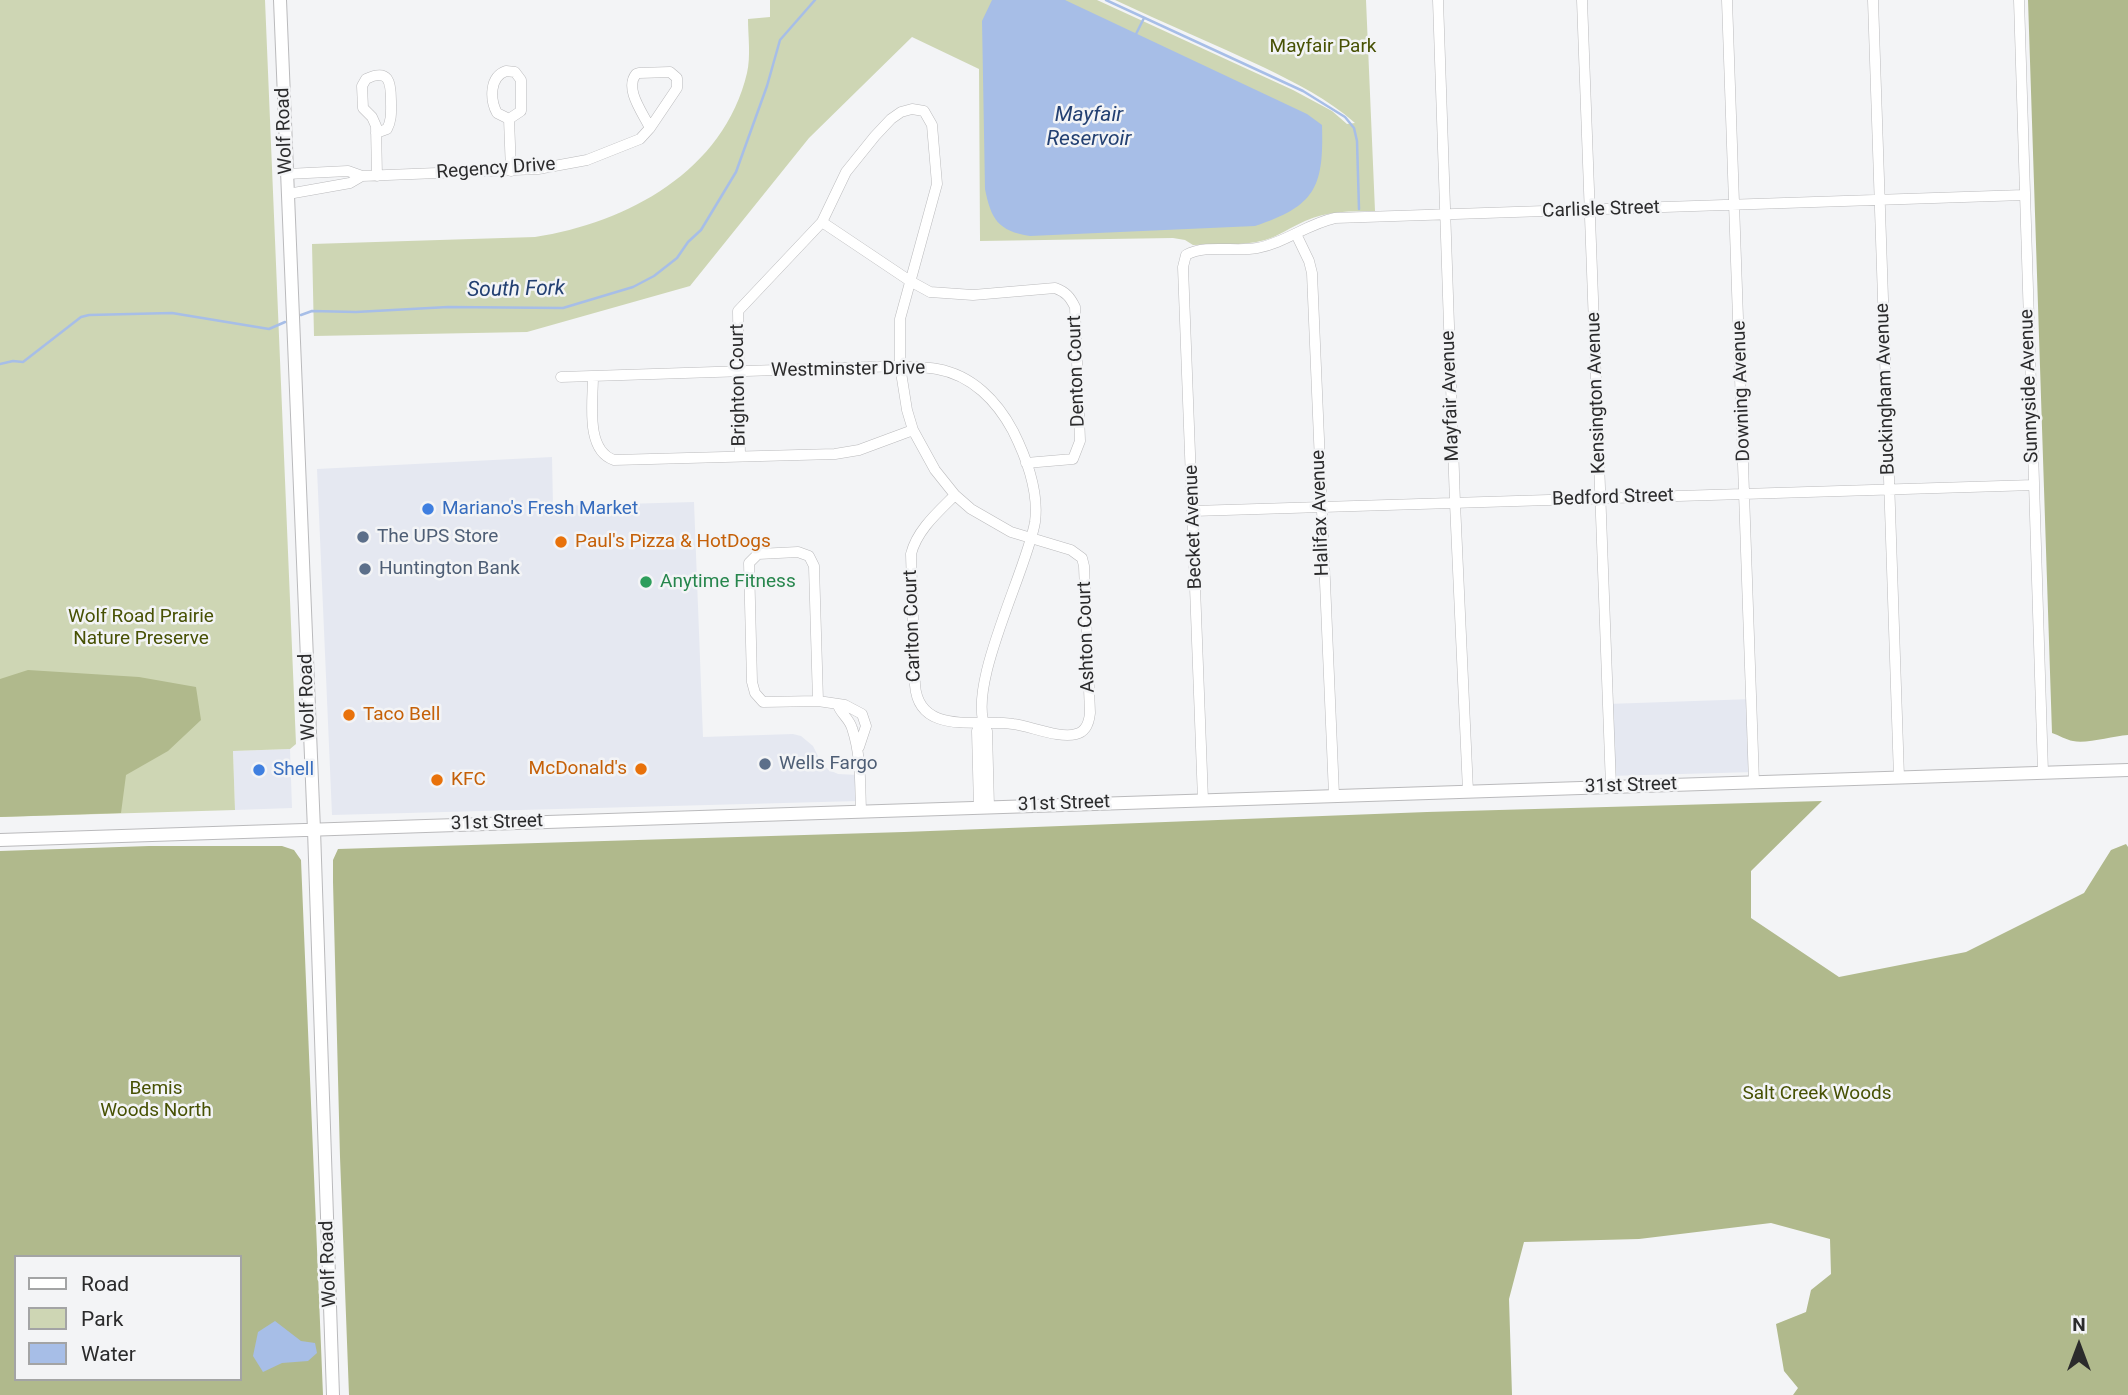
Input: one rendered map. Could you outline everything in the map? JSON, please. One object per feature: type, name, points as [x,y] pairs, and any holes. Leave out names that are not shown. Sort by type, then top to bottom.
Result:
[{"type":"main road","name":"Wolf Road","points":[[280,0],[314,830],[333,1395]]},
{"type":"main road","name":"31st Street","points":[[0,840],[2128,770]]},
{"type":"street","name":"Mayfair Avenue","points":[[1438,0],[1468,791]]},
{"type":"street","name":"Kensington Avenue","points":[[1582,0],[1611,786]]},
{"type":"street","name":"Downing Avenue","points":[[1727,0],[1754,782]]},
{"type":"street","name":"Buckingham Avenue","points":[[1873,0],[1899,777]]},
{"type":"street","name":"Sunnyside Avenue","points":[[2019,0],[2043,772]]},
{"type":"street","points":[[506,71],[515,72],[521,80],[521,111],[509,119],[497,113],[494,106],[493,84],[497,76],[506,71]]},
{"type":"street","name":"Regency Drive","points":[[287,174],[348,171],[362,176],[377,176],[511,171],[587,160],[639,139],[650,128],[677,88],[674,75],[665,71],[639,72],[633,77],[631,88],[650,128]]},
{"type":"street","points":[[376,133],[387,129],[391,116],[391,84],[382,75],[370,76],[362,86],[363,108],[374,122],[376,133],[377,176]]},
{"type":"street","name":"Brighton Court","points":[[740,456],[738,311],[822,222],[846,172],[875,136],[891,119],[912,109],[924,111],[932,125],[937,184],[910,281]]},
{"type":"street","points":[[509,119],[511,171]]},
{"type":"street","name":"Regency Drive","points":[[288,194],[350,183],[362,176]]},
{"type":"street","name":"Carlisle Street","points":[[1186,255],[1198,250],[1253,249],[1276,243],[1314,224],[1335,218],[2024,195]]},
{"type":"street","name":"Denton Court","points":[[822,222],[930,292],[973,295],[1055,288],[1070,297],[1076,307],[1080,441],[1073,459],[1026,463]]},
{"type":"street","name":"Halifax Avenue","points":[[1296,234],[1312,274],[1334,796]]},
{"type":"street","name":"Becket Avenue","points":[[1186,255],[1183,267],[1203,800]]},
{"type":"street","name":"Ashton Court","points":[[910,281],[900,319],[900,366],[913,430],[935,470],[955,495],[995,524],[1031,539],[1072,550],[1082,558],[1089,722],[1081,733],[1070,736],[1012,723],[982,723]]},
{"type":"street","name":"Westminster Drive","points":[[561,377],[900,366],[939,369],[969,380],[989,397],[1005,416],[1026,463],[1034,498],[1035,520],[1018,583],[990,658],[982,693],[982,723],[987,731],[984,807]]},
{"type":"street","points":[[593,376],[595,441],[603,454],[614,460],[835,454],[859,450],[913,430]]},
{"type":"street","name":"Bedford Street","points":[[1193,511],[2034,485]]},
{"type":"street","name":"Carlton Court","points":[[955,495],[929,521],[913,545],[911,554],[915,691],[930,713],[946,722],[982,723]]},
{"type":"street","points":[[818,701],[812,560],[799,552],[758,554],[751,560],[748,569],[752,682],[755,693],[763,702],[818,701],[855,709],[864,716],[866,726],[859,747],[861,811]]},
{"type":"shaded area","points":[[552,457],[553,506],[694,502],[703,737],[801,736],[813,746],[822,764],[829,770],[838,774],[858,775],[859,801],[332,815],[317,469]]},
{"type":"shaded area","points":[[1753,699],[1755,772],[1609,776],[1607,704]]},
{"type":"shaded area","points":[[290,749],[292,808],[235,810],[233,751]]},
{"type":"green space","name":"Wolf Road Prairie Nature Preserve","points":[[0,0],[265,0],[296,744],[290,749],[233,751],[235,810],[0,817]]},
{"type":"green space","name":"Mayfair Park","points":[[770,0],[1097,0],[1293,90],[1332,111],[1347,124],[1355,123],[1334,106],[1299,85],[1115,0],[1366,0],[1375,211],[1330,213],[1305,221],[1270,238],[1238,244],[1193,245],[1173,238],[980,241],[979,69],[912,37],[809,138],[690,286],[527,332],[314,336],[312,244],[535,237],[604,219],[636,205],[667,186],[694,164],[717,138],[735,108],[747,73],[748,19],[770,17]]},
{"type":"green space","points":[[2028,0],[2128,0],[2128,735],[2079,742],[2052,733]]},
{"type":"green space","points":[[28,670],[139,677],[196,687],[201,720],[168,751],[126,775],[121,813],[0,817],[0,679]]},
{"type":"green space","name":"Salt Creek Woods","points":[[1822,801],[1751,871],[1751,918],[1839,977],[1966,952],[2084,893],[2111,850],[2126,844],[2128,847],[2128,1395],[1793,1395],[1798,1388],[1784,1371],[1776,1324],[1806,1312],[1811,1290],[1831,1274],[1830,1239],[1771,1223],[1639,1239],[1524,1242],[1509,1299],[1512,1395],[349,1395],[333,882],[333,860],[338,849]]},
{"type":"green space","name":"Bemis Woods North","points":[[149,846],[282,846],[294,850],[301,860],[323,1395],[0,1395],[0,851]]},
{"type":"water","name":"Mayfair Reservoir","points":[[992,0],[1065,0],[1307,114],[1322,125],[1321,165],[1312,192],[1291,211],[1255,226],[1030,236],[1003,227],[993,216],[985,189],[982,21]]},
{"type":"water","points":[[275,1321],[301,1341],[315,1343],[317,1353],[308,1361],[282,1363],[263,1372],[253,1356],[258,1332]]},
{"type":"waterway","name":"South Fork","points":[[301,315],[312,311],[356,312],[448,307],[563,308],[633,287],[654,276],[677,258],[701,230],[736,172],[767,86],[780,40],[815,0]]},
{"type":"waterway","points":[[1106,0],[1303,91],[1345,117],[1354,128],[1357,141],[1359,209]]},
{"type":"waterway","points":[[1136,34],[1144,18]]},
{"type":"waterway","name":"South Fork","points":[[0,364],[23,362],[81,317],[89,315],[172,313],[269,329],[285,322]]},
{"type":"place","name":"Mariano's Fresh Market","points":[[428,509]]},
{"type":"place","name":"The UPS Store","points":[[363,537]]},
{"type":"place","name":"Paul's Pizza & HotDogs","points":[[561,542]]},
{"type":"place","name":"Huntington Bank","points":[[365,569]]},
{"type":"place","name":"Anytime Fitness","points":[[646,582]]},
{"type":"place","name":"Taco Bell","points":[[349,715]]},
{"type":"place","name":"Wells Fargo","points":[[765,764]]},
{"type":"place","name":"McDonald's","points":[[641,769]]},
{"type":"place","name":"Shell","points":[[259,770]]},
{"type":"place","name":"KFC","points":[[437,780]]}]
